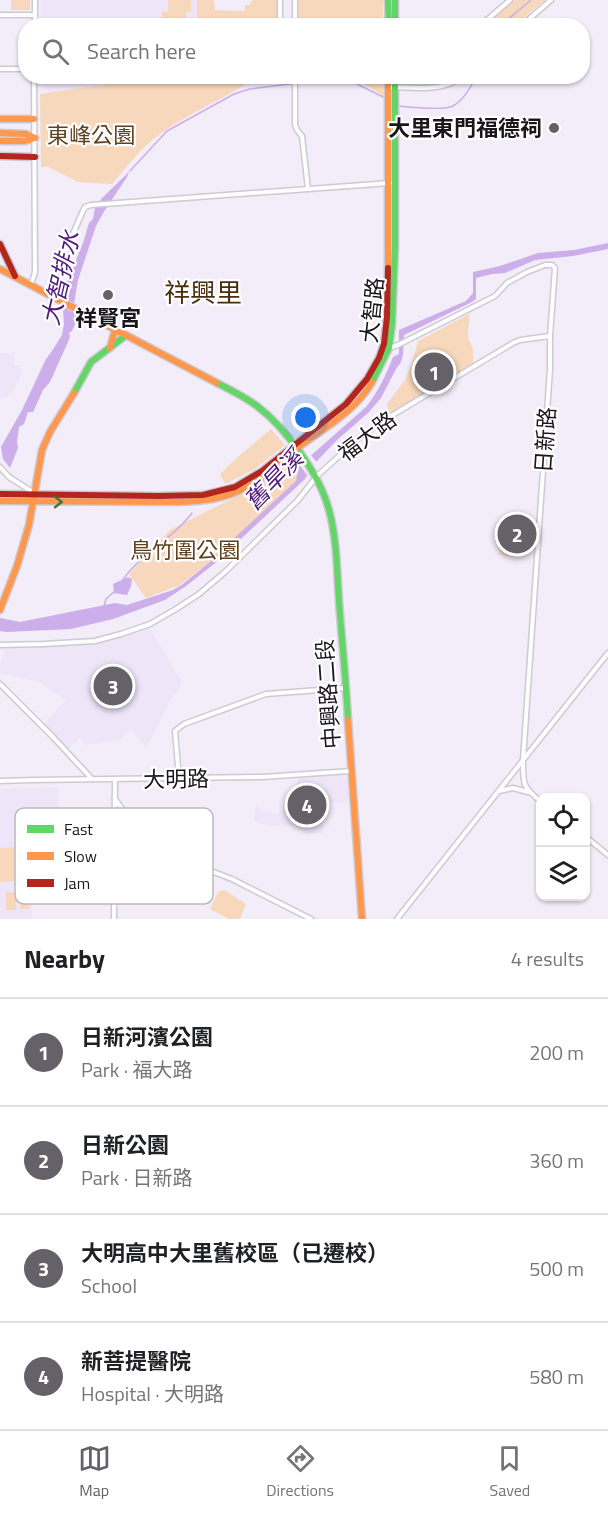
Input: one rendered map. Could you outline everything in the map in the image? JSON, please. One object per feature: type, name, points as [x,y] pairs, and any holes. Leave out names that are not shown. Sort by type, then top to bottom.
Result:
[{"type":"street","points":[[0,15],[35,15],[35,0]]},
{"type":"street","points":[[280,0],[280,18]]},
{"type":"street","points":[[295,0],[295,18]]},
{"type":"street","points":[[388,0],[389,18]]},
{"type":"street","points":[[395,0],[395,18]]},
{"type":"street","points":[[489,18],[510,0]]},
{"type":"street","points":[[530,18],[550,0]]},
{"type":"street","points":[[0,69],[18,69]]},
{"type":"street","points":[[30,286],[35,272],[34,84]]},
{"type":"street","points":[[295,84],[295,126],[303,136],[308,189]]},
{"type":"street","name":"大智路","points":[[0,501],[204,501],[220,498],[250,486],[265,477],[356,394],[386,349],[393,84]]},
{"type":"street","points":[[392,87],[434,87],[452,84]]},
{"type":"street","points":[[0,119],[34,119]]},
{"type":"street","points":[[0,133],[26,134],[34,138]]},
{"type":"street","points":[[0,141],[26,141],[34,138]]},
{"type":"street","points":[[0,156],[35,157]]},
{"type":"street","points":[[48,296],[82,213],[86,207],[91,205],[391,183]]},
{"type":"street","points":[[0,244],[15,278]]},
{"type":"street","name":"日新路","points":[[386,349],[495,296],[507,283],[539,267],[549,264],[555,268],[523,760],[524,780],[528,792]]},
{"type":"street","points":[[0,269],[237,393],[273,420],[296,447]]},
{"type":"street","points":[[110,348],[115,330]]},
{"type":"street","points":[[0,610],[29,525],[42,450],[50,432],[91,362],[125,336]]},
{"type":"street","name":"福大路","points":[[0,645],[95,641],[121,635],[150,624],[199,594],[230,568],[282,517],[337,457],[381,422],[513,343],[550,336]]},
{"type":"street","name":"大智路","points":[[0,494],[203,495],[235,487],[296,447]]},
{"type":"street","name":"中興路二段","points":[[296,447],[316,478],[329,510],[335,548],[352,771],[351,799],[362,919]]},
{"type":"street","points":[[0,466],[9,477],[35,494]]},
{"type":"street","points":[[397,919],[608,653]]},
{"type":"street","points":[[0,684],[92,779]]},
{"type":"street","points":[[179,778],[175,731],[184,724],[266,694],[346,688]]},
{"type":"street","name":"大明路","points":[[0,781],[262,777],[352,771]]},
{"type":"street","points":[[115,780],[115,808]]},
{"type":"street","points":[[498,791],[513,788],[528,792],[536,798]]},
{"type":"street","points":[[115,799],[121,808]]},
{"type":"street","points":[[590,841],[608,855]]},
{"type":"street","points":[[213,872],[311,919]]},
{"type":"street","points":[[114,904],[114,919]]},
{"type":"shaded area","points":[[41,0],[197,0],[197,18],[41,18]]},
{"type":"shaded area","points":[[42,84],[110,84],[50,93]]},
{"type":"shaded area","points":[[129,172],[96,226],[78,280],[74,304],[78,317],[69,333],[68,342],[50,382],[43,390],[33,412],[28,412],[24,424],[19,427],[18,448],[10,468],[3,459],[1,447],[22,410],[46,359],[62,335],[64,324],[62,294],[89,223],[93,219],[95,208]]},
{"type":"shaded area","points":[[608,243],[608,249],[535,260],[505,273],[476,278],[476,299],[404,335],[401,362],[381,398],[368,413],[315,463],[305,479],[214,564],[165,600],[113,619],[71,629],[0,631],[0,618],[20,622],[115,603],[127,605],[173,590],[183,584],[211,561],[296,481],[299,466],[366,407],[393,357],[399,354],[399,330],[466,301],[473,293],[473,272],[500,266],[538,253],[574,250]]},
{"type":"shaded area","points":[[0,353],[14,353],[14,365],[21,365],[20,380],[7,397],[0,399]]},
{"type":"shaded area","points":[[128,577],[132,579],[127,595],[114,593],[113,584]]},
{"type":"shaded area","points":[[149,626],[181,681],[179,690],[172,697],[146,748],[131,729],[121,739],[86,745],[80,737],[69,749],[44,724],[66,700],[39,682],[0,673],[0,663],[6,647],[85,644]]},
{"type":"shaded area","points":[[340,775],[348,781],[349,799],[323,804],[323,833],[305,834],[297,825],[269,826],[254,821],[256,806],[275,814],[292,804],[293,789],[299,778]]},
{"type":"shaded area","points":[[58,787],[58,808],[15,808],[15,904],[32,904],[32,919],[0,919],[0,789]]},
{"type":"shaded area","points":[[213,870],[321,919],[304,919],[213,875]]},
{"type":"green space","points":[[11,0],[30,0],[30,10],[11,10]]},
{"type":"green space","points":[[168,0],[191,0],[191,12],[186,12],[186,18],[162,18],[162,12],[168,12]]},
{"type":"green space","points":[[197,0],[214,0],[215,10],[245,11],[245,5],[250,5],[253,0],[278,0],[278,18],[197,18]]},
{"type":"green space","points":[[298,0],[383,0],[383,18],[298,18]]},
{"type":"green space","points":[[515,0],[545,0],[523,18],[494,18]]},
{"type":"green space","name":"東峰公園","points":[[108,84],[246,84],[153,139],[134,157],[112,184],[78,182],[48,167],[41,167],[40,94]]},
{"type":"green space","points":[[364,84],[383,84],[383,96]]},
{"type":"green space","points":[[469,314],[468,335],[473,349],[473,364],[389,415],[387,404],[405,380],[418,341]]},
{"type":"green space","points":[[271,429],[285,445],[255,469],[225,484],[220,474]]},
{"type":"green space","name":"鳥竹圍公園","points":[[293,461],[301,464],[301,475],[291,487],[211,561],[180,585],[146,598],[129,574],[170,530],[255,487]]},
{"type":"green space","points":[[502,518],[534,520],[532,546],[525,555],[511,557],[499,554]]},
{"type":"green space","points":[[15,847],[15,881],[0,882],[0,848]]},
{"type":"green space","points":[[224,890],[246,904],[240,919],[229,919],[210,909],[218,892]]},
{"type":"green space","points":[[6,892],[15,893],[16,910],[6,910]]},
{"type":"green space","points":[[20,904],[29,904],[29,909],[20,909]]},
{"type":"pier","points":[[311,455],[318,464],[315,470],[307,475],[299,464]]},
{"type":"waterway","name":"大智排水","points":[[510,18],[531,0]]},
{"type":"waterway","name":"大智排水","points":[[130,171],[167,131],[234,94],[250,89],[289,84]]},
{"type":"waterway","name":"大智排水","points":[[357,84],[383,97]]},
{"type":"waterway","points":[[397,106],[434,108],[453,106],[464,97],[472,84]]},
{"type":"waterway","points":[[122,581],[129,571],[176,531],[192,513]]},
{"type":"waterway","points":[[104,607],[106,599],[114,592]]},
{"type":"traffic: fast","points":[[388,0],[389,18]]},
{"type":"traffic: fast","points":[[395,0],[395,18]]},
{"type":"traffic: fast","points":[[372,382],[389,348],[392,324],[395,247],[395,84]]},
{"type":"traffic: fast","points":[[74,393],[91,362],[125,336]]},
{"type":"traffic: fast","points":[[217,383],[238,394],[268,415],[300,453],[325,496],[335,544],[348,720]]},
{"type":"traffic: slow","points":[[388,84],[388,268]]},
{"type":"traffic: slow","points":[[0,119],[34,119]]},
{"type":"traffic: slow","points":[[0,133],[26,134],[35,138]]},
{"type":"traffic: slow","points":[[0,141],[25,141],[35,138]]},
{"type":"traffic: slow","points":[[0,269],[217,383]]},
{"type":"traffic: slow","points":[[110,348],[115,330]]},
{"type":"traffic: slow","points":[[0,501],[178,502],[223,497],[249,486],[274,469],[296,449],[347,411],[365,393],[372,382]]},
{"type":"traffic: slow","points":[[0,610],[17,566],[29,525],[42,450],[50,432],[74,393]]},
{"type":"traffic: slow","points":[[348,720],[362,919]]},
{"type":"traffic: jam","points":[[0,156],[35,157]]},
{"type":"traffic: jam","points":[[0,244],[15,276]]},
{"type":"traffic: jam","points":[[0,494],[203,495],[235,487],[262,471],[346,404],[367,379],[384,344],[388,268]]},
{"type":"place","name":"大里東門福德祠","points":[[554,128]]},
{"type":"place","name":"祥賢宮","points":[[108,295]]},
{"type":"place","name":"日新河濱公園","points":[[434,372]]},
{"type":"place","name":"日新公園","points":[[517,534]]},
{"type":"place","name":"大明高中大里舊校區（已遷校）","points":[[113,686]]},
{"type":"place","name":"新菩提醫院","points":[[307,805]]},
{"type":"district","name":"祥興里","points":[[203,293]]},
{"type":"water label","name":"舊旱溪","points":[[274,480]]}]
